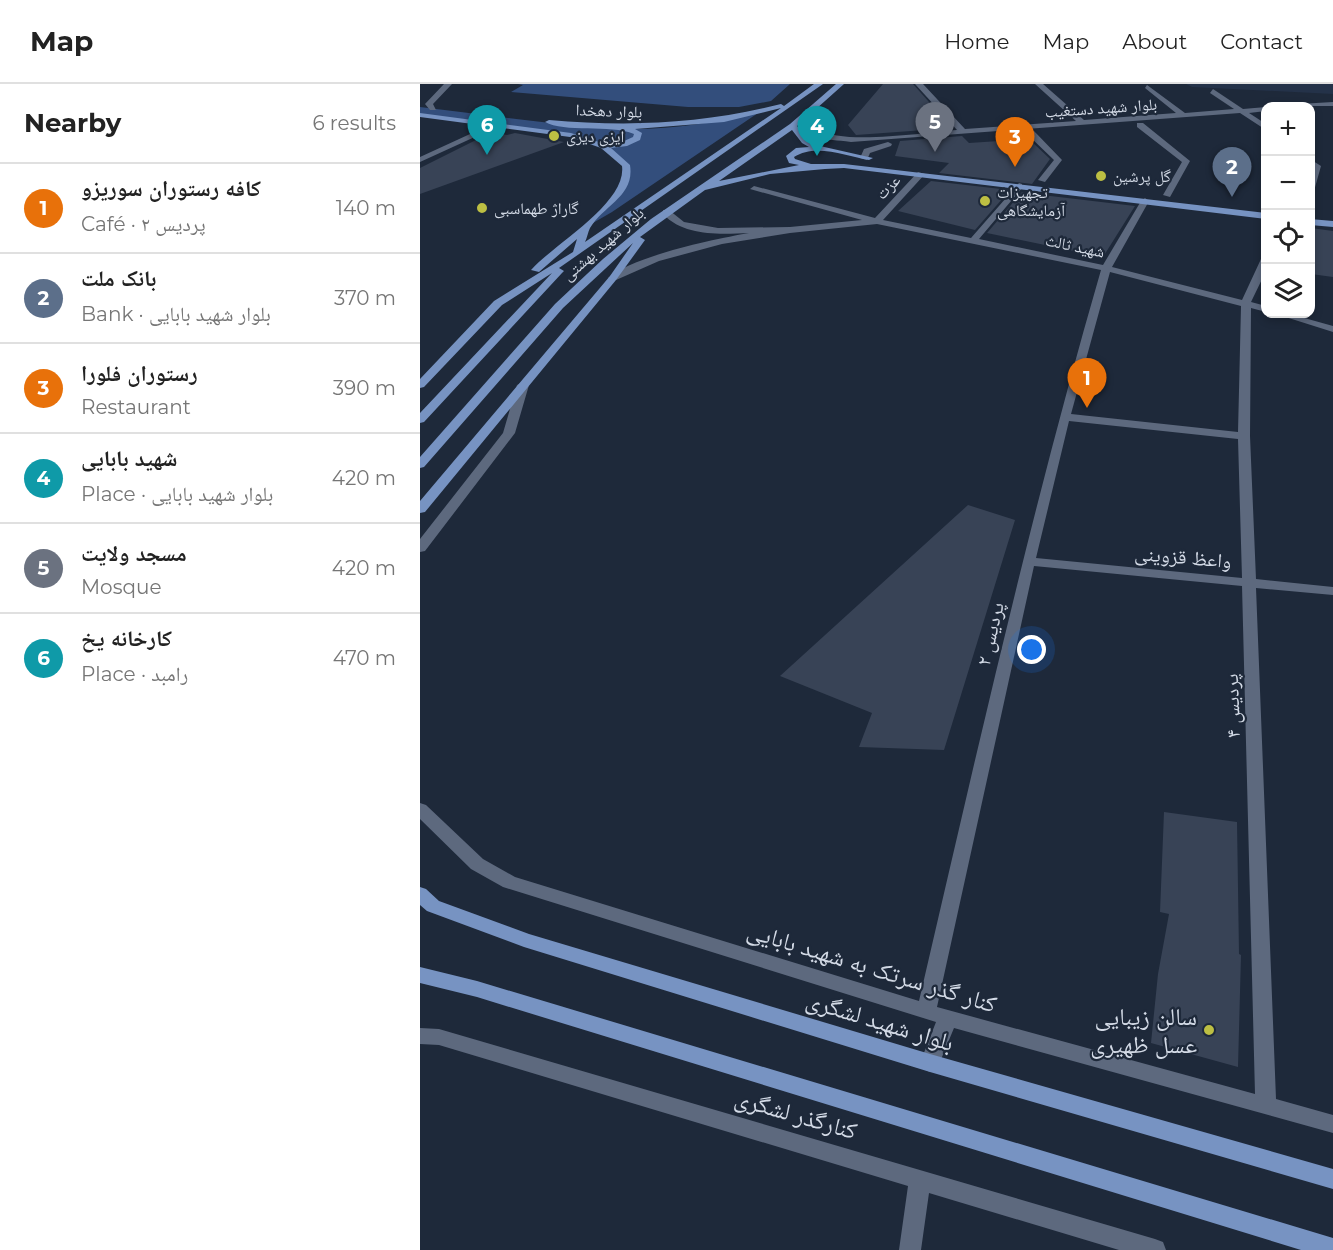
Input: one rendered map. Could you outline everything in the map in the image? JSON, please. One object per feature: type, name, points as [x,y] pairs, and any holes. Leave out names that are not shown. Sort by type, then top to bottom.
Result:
[{"type":"main road","points":[[806,94],[814,84]]},
{"type":"main road","name":"بلوار شهید بهشتی","points":[[420,420],[577,253],[624,217],[819,84]]},
{"type":"main road","name":"بلوار شهید بهشتی","points":[[420,464],[559,306],[606,261],[666,212],[793,126],[840,84]]},
{"type":"main road","points":[[811,111],[850,84]]},
{"type":"main road","name":"بلوار دهخدا","points":[[539,121],[628,129],[683,125],[733,118],[795,102]]},
{"type":"main road","points":[[420,107],[521,119]]},
{"type":"main road","name":"بلوار دهخدا","points":[[420,115],[571,135],[604,146],[626,165],[627,178],[621,191],[586,227],[577,253]]},
{"type":"main road","points":[[793,126],[805,141],[818,148],[876,159]]},
{"type":"main road","points":[[604,146],[626,143],[637,138],[638,133],[628,129]]},
{"type":"main road","points":[[807,165],[796,162],[790,156],[799,150],[818,148]]},
{"type":"main road","points":[[699,189],[737,177],[807,165],[861,167],[1261,215]]},
{"type":"main road","points":[[970,171],[1261,206]]},
{"type":"main road","points":[[1315,213],[1333,215]]},
{"type":"main road","points":[[420,509],[613,278],[654,221]]},
{"type":"main road","points":[[1315,223],[1333,225]]},
{"type":"main road","points":[[420,385],[498,303],[586,227]]},
{"type":"main road","points":[[498,303],[577,253]]},
{"type":"main road","name":"بلوار شهید لشگری","points":[[424,902],[524,940],[930,1063],[1333,1179]]},
{"type":"main road","points":[[420,975],[477,989],[1333,1249]]},
{"type":"street","points":[[919,84],[963,132]]},
{"type":"street","points":[[1039,84],[1083,123]]},
{"type":"street","points":[[420,101],[445,86]]},
{"type":"street","points":[[432,108],[429,104],[445,86]]},
{"type":"street","points":[[1147,87],[1183,115]]},
{"type":"street","points":[[1213,91],[1261,125]]},
{"type":"street","points":[[1315,105],[1333,104]]},
{"type":"street","name":"بلوار شهید دستغیب","points":[[811,111],[815,130],[823,136],[850,140],[1261,109]]},
{"type":"street","points":[[1315,112],[1333,111]]},
{"type":"street","name":"بلوار شهید دستغیب","points":[[882,145],[1261,116]]},
{"type":"street","points":[[420,160],[497,125]]},
{"type":"street","points":[[1140,125],[1186,161],[1167,195]]},
{"type":"street","points":[[1031,134],[1058,160],[1042,180]]},
{"type":"street","points":[[874,139],[874,142],[882,145]]},
{"type":"street","points":[[864,158],[867,151],[882,145]]},
{"type":"street","name":"عزت","points":[[877,221],[921,174]]},
{"type":"street","points":[[975,240],[1019,186]]},
{"type":"street","name":"شهید ثالث","points":[[754,189],[877,221],[1106,268],[1261,308]]},
{"type":"street","name":"پردیس ۲","points":[[926,1011],[1028,561],[1064,417],[1106,268],[1145,201]]},
{"type":"street","name":"شهید ثالث","points":[[666,212],[682,225],[698,229],[790,230]]},
{"type":"street","name":"شهید ثالث","points":[[613,278],[639,264],[687,248],[729,238],[877,221]]},
{"type":"street","points":[[1246,303],[1264,264]]},
{"type":"street","name":"پردیس ۴","points":[[1246,303],[1244,436],[1266,1107]]},
{"type":"street","points":[[1295,318],[1333,329]]},
{"type":"street","points":[[420,548],[509,433],[523,385]]},
{"type":"street","points":[[1064,417],[1244,436]]},
{"type":"street","name":"واعظ قزوینی","points":[[1028,561],[1333,591]]},
{"type":"street","name":"کنار گذر سرتک به شهید بابایی","points":[[420,809],[477,864],[509,882],[948,1018],[1333,1124]]},
{"type":"street","points":[[930,1063],[948,1018]]},
{"type":"street","name":"کنارگذر لشگری","points":[[420,1036],[439,1037],[1155,1250]]},
{"type":"street","points":[[910,1250],[920,1179]]},
{"type":"shaded area","points":[[518,84],[790,84],[771,101],[739,107],[688,107],[511,92],[523,85]]},
{"type":"shaded area","points":[[1186,84],[1333,84],[1333,94],[1192,87]]},
{"type":"shaded area","points":[[420,107],[548,123],[626,129],[693,125],[758,113],[612,212],[586,227],[621,191],[627,168],[604,146],[571,135],[420,115]]},
{"type":"building","points":[[883,84],[913,84],[952,128],[856,135],[848,125]]},
{"type":"building","points":[[492,132],[507,135],[515,133],[564,142],[420,194],[420,168]]},
{"type":"building","points":[[962,136],[969,143],[1029,139],[1050,159],[1032,184],[939,173],[949,163],[895,156],[900,141]]},
{"type":"building","points":[[931,181],[1010,190],[975,230],[898,211]]},
{"type":"building","points":[[1022,192],[1135,206],[1103,257],[987,233]]},
{"type":"building","points":[[1315,229],[1333,231],[1333,277],[1315,275]]},
{"type":"building","points":[[968,505],[1015,520],[944,750],[859,747],[872,713],[780,676]]},
{"type":"building","points":[[1164,812],[1237,822],[1239,954],[1241,955],[1238,1067],[1151,1043],[1158,974],[1169,914],[1160,912]]},
{"type":"place","name":"ایزی دیزی","points":[[554,136]]},
{"type":"place","name":"مسجد ولایت","points":[[935,152]]},
{"type":"place","name":"کارخانه یخ","points":[[487,155]]},
{"type":"place","name":"شهید بابایی","points":[[817,156]]},
{"type":"place","name":"رستوران فلورا","points":[[1015,167]]},
{"type":"place","name":"گل پرشین","points":[[1101,176]]},
{"type":"place","name":"بانک ملت","points":[[1232,197]]},
{"type":"place","name":"تجهیزات آزمایشگاهی","points":[[985,201]]},
{"type":"place","name":"گاراژ طهماسبی","points":[[482,208]]},
{"type":"place","name":"کافه رستوران سوریزو","points":[[1087,408]]},
{"type":"place","name":"سالن زیبایی عسل ظهیری","points":[[1209,1030]]}]
